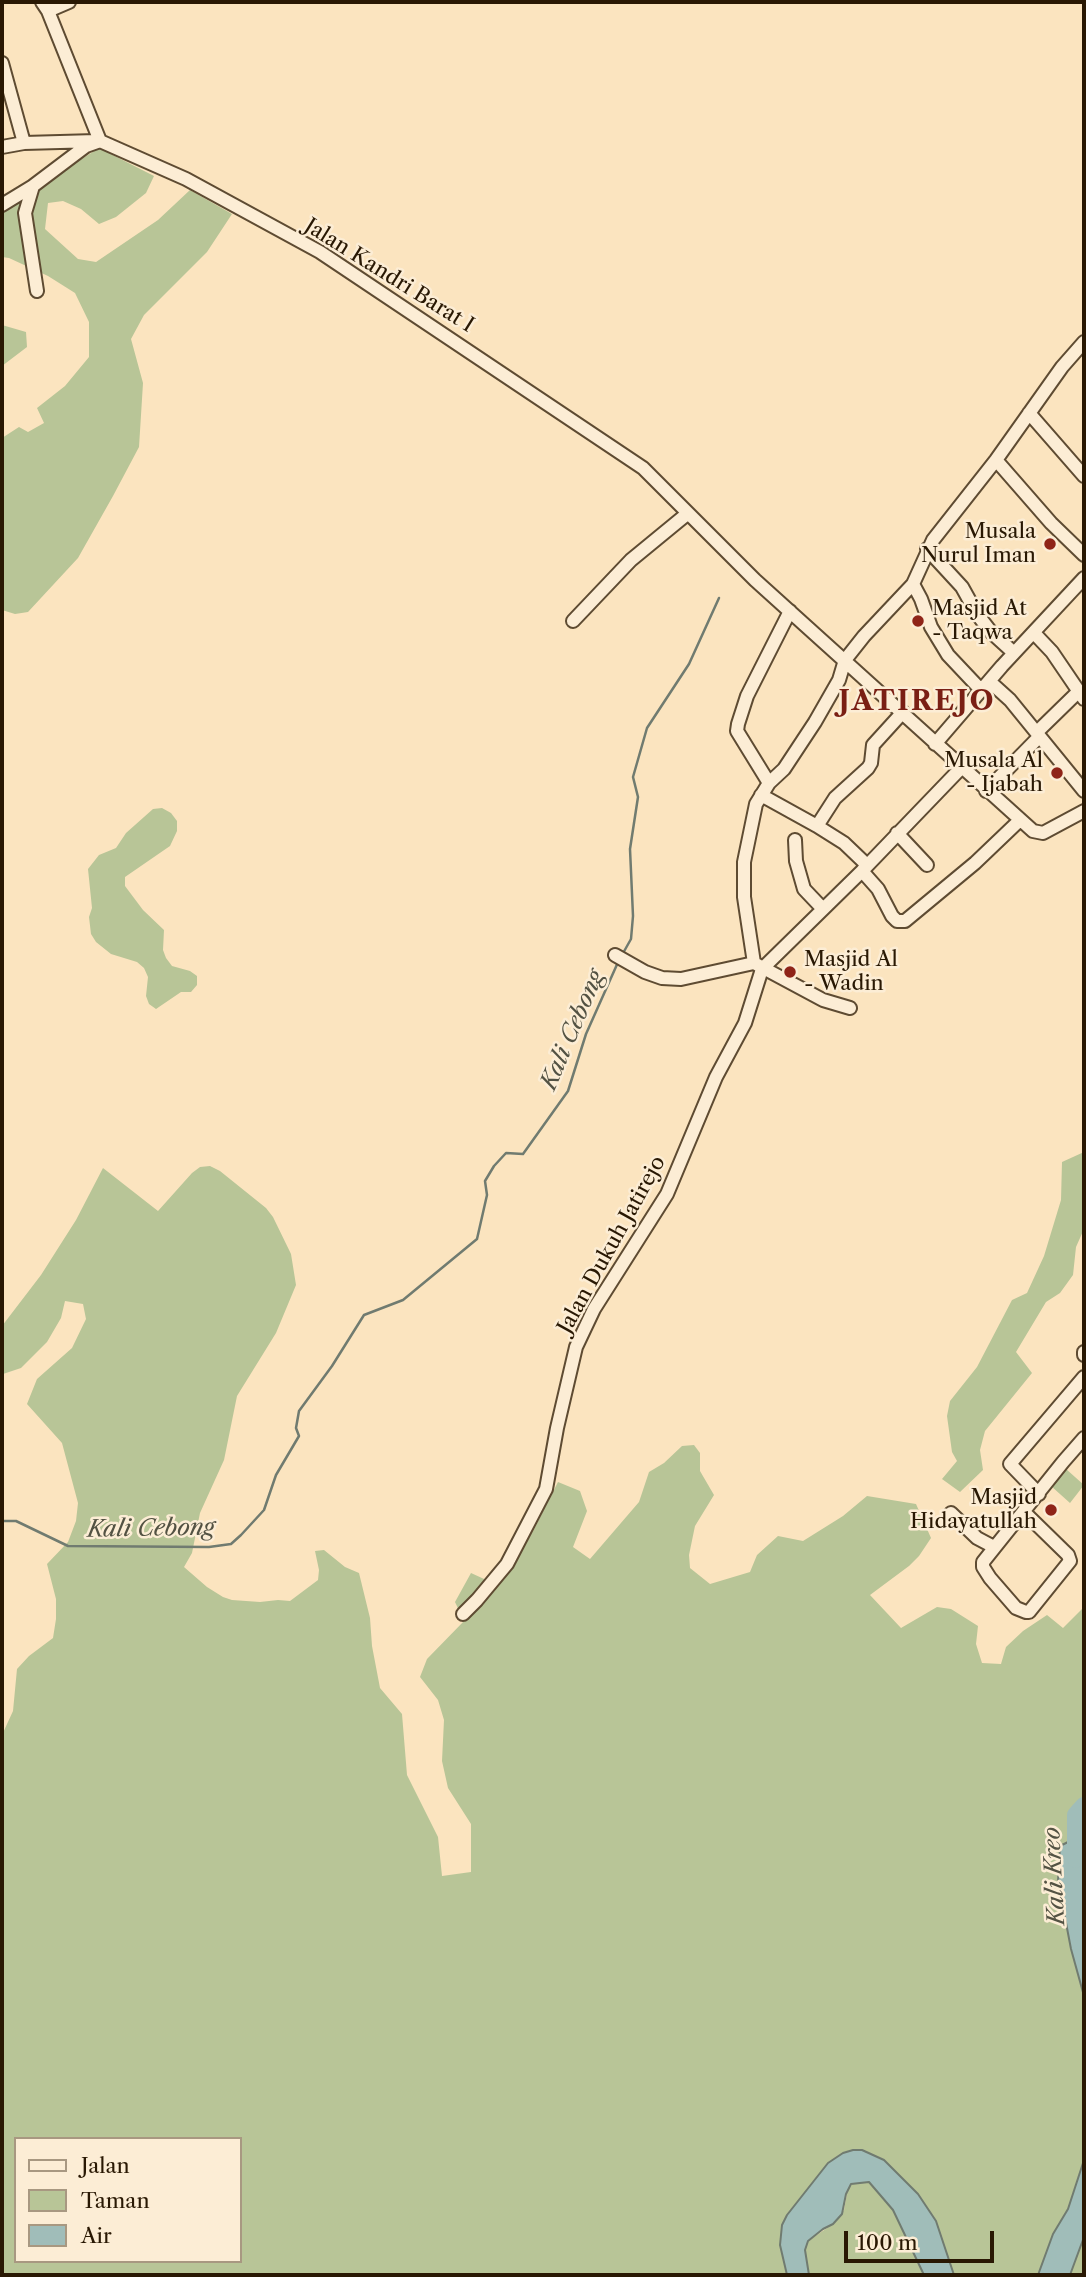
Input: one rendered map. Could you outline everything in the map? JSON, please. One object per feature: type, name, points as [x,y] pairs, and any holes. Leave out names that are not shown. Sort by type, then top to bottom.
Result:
[{"type":"street","points":[[69,2],[45,6],[100,141]]},
{"type":"street","points":[[2,63],[24,143]]},
{"type":"street","points":[[2,147],[24,143],[100,141]]},
{"type":"street","points":[[2,205],[33,186],[86,146],[100,141]]},
{"type":"street","name":"Jalan Kandri Barat I","points":[[100,141],[186,179],[320,251],[643,468],[687,514],[790,611]]},
{"type":"street","points":[[33,186],[25,213],[37,291]]},
{"type":"street","name":"Jalan Dukuh Jatirejo","points":[[463,1614],[507,1564],[546,1489],[576,1348],[594,1309],[667,1194],[716,1077],[745,1023],[758,966],[744,897],[744,862],[752,820],[761,795],[784,769],[815,722],[839,680],[845,660],[913,584],[928,549],[1062,367],[1084,342]]},
{"type":"street","points":[[1029,413],[1084,476]]},
{"type":"street","points":[[996,460],[1051,523],[1084,555]]},
{"type":"street","points":[[573,621],[631,560],[687,514]]},
{"type":"street","points":[[928,549],[962,587],[990,632],[1014,653]]},
{"type":"street","points":[[936,744],[1014,653],[1084,578]]},
{"type":"street","points":[[913,584],[931,627],[948,655],[985,686],[1010,700],[1084,791]]},
{"type":"street","points":[[769,783],[737,731],[747,696],[790,611],[1033,831],[1043,833],[1084,811]]},
{"type":"street","points":[[986,791],[1038,734],[1081,696],[1052,652],[1034,633]]},
{"type":"street","points":[[817,826],[835,797],[868,768],[873,745],[903,712]]},
{"type":"street","name":"Jalan Dukuh Jatirejo","points":[[758,966],[865,868],[961,767]]},
{"type":"street","points":[[761,795],[844,842],[865,868],[897,921],[905,921],[975,863],[1020,820]]},
{"type":"street","points":[[897,833],[927,865]]},
{"type":"street","points":[[795,840],[801,882],[810,897],[823,909]]},
{"type":"street","points":[[620,958],[662,978],[681,979],[758,966],[822,1000],[850,1008]]},
{"type":"street","points":[[1039,1494],[1010,1464],[1084,1377]]},
{"type":"street","points":[[1024,1512],[1068,1555],[1070,1561],[1029,1612],[1016,1608],[986,1573],[983,1562],[1084,1438]]},
{"type":"street","points":[[951,1513],[977,1538],[994,1547]]},
{"type":"green space","points":[[99,148],[154,176],[146,193],[116,217],[99,224],[81,209],[63,201],[48,203],[45,229],[78,259],[96,262],[158,220],[190,190],[232,214],[207,252],[144,315],[131,339],[143,383],[139,447],[113,496],[78,558],[28,612],[15,614],[2,610],[2,438],[19,427],[28,432],[44,423],[37,408],[65,386],[89,357],[89,322],[75,293],[48,276],[2,257],[2,209]]},
{"type":"green space","points":[[2,325],[26,332],[27,347],[2,366]]},
{"type":"green space","points":[[162,808],[171,813],[177,821],[177,831],[170,846],[125,877],[125,886],[143,910],[164,930],[163,950],[166,958],[172,966],[197,976],[197,985],[191,992],[181,992],[156,1009],[149,1004],[146,996],[148,977],[144,968],[137,962],[111,954],[96,942],[91,934],[89,917],[92,908],[88,869],[99,855],[116,848],[126,833],[153,809]]},
{"type":"green space","points":[[1084,1152],[1084,1229],[1076,1247],[1073,1275],[1060,1293],[1046,1302],[1016,1352],[1032,1373],[985,1431],[980,1450],[983,1470],[960,1492],[942,1479],[957,1461],[952,1452],[947,1416],[950,1401],[977,1367],[1012,1300],[1027,1293],[1044,1256],[1061,1200],[1062,1162]]},
{"type":"green space","points":[[210,1166],[266,1208],[291,1254],[296,1285],[276,1333],[237,1396],[224,1460],[200,1513],[192,1553],[184,1567],[223,1597],[260,1602],[290,1601],[318,1580],[315,1551],[324,1550],[345,1567],[359,1573],[370,1618],[380,1688],[402,1714],[407,1775],[438,1837],[442,1876],[471,1872],[471,1824],[448,1788],[442,1761],[444,1720],[438,1700],[420,1677],[427,1659],[464,1621],[455,1602],[471,1573],[495,1584],[506,1573],[533,1531],[558,1482],[580,1491],[587,1511],[573,1547],[590,1559],[639,1502],[649,1472],[664,1463],[682,1446],[694,1445],[700,1453],[700,1471],[714,1495],[695,1526],[689,1555],[690,1568],[710,1584],[750,1572],[757,1555],[778,1536],[803,1541],[843,1516],[867,1496],[916,1504],[931,1538],[909,1566],[870,1595],[901,1628],[937,1607],[951,1609],[978,1626],[976,1644],[982,1663],[1001,1664],[1006,1647],[1023,1631],[1047,1615],[1063,1628],[1084,1607],[1084,1834],[1060,1846],[1058,1881],[1071,1949],[1084,1996],[1084,2160],[1068,2209],[1053,2234],[1038,2275],[954,2275],[936,2221],[884,2160],[862,2150],[828,2163],[782,2225],[780,2245],[787,2275],[2,2275],[2,1735],[13,1711],[17,1669],[53,1638],[56,1599],[47,1564],[68,1542],[76,1521],[78,1503],[62,1443],[27,1404],[37,1379],[72,1348],[86,1319],[83,1304],[65,1301],[61,1318],[47,1342],[21,1368],[3,1374],[2,1326],[41,1275],[76,1220],[103,1168],[158,1211],[200,1167]]},
{"type":"green space","points":[[1066,1469],[1084,1485],[1070,1503],[1051,1486]]},
{"type":"green space","points":[[855,2182],[869,2182],[882,2195],[893,2210],[924,2275],[809,2275],[805,2250],[808,2241],[833,2224],[844,2210],[848,2188]]},
{"type":"green space","points":[[1084,2237],[1084,2275],[1070,2275]]},
{"type":"water","points":[[1084,1834],[1084,1996],[1071,1949],[1058,1881],[1060,1846]]},
{"type":"water","points":[[853,2150],[862,2150],[884,2160],[918,2194],[936,2221],[954,2275],[924,2275],[893,2210],[869,2182],[851,2184],[842,2214],[833,2224],[808,2241],[805,2250],[809,2275],[787,2275],[780,2245],[782,2225],[787,2215],[828,2163]]},
{"type":"water","points":[[1084,2160],[1084,2237],[1070,2275],[1038,2275],[1053,2234],[1068,2209]]},
{"type":"waterway","name":"Kali Cebong","points":[[622,955],[631,939],[633,916],[630,849],[638,797],[633,777],[647,728],[689,664],[719,598]]},
{"type":"waterway","name":"Kali Cebong","points":[[2,1521],[16,1521],[68,1546],[209,1547],[231,1544],[241,1535],[264,1510],[276,1475],[299,1436],[296,1428],[299,1411],[364,1315],[403,1300],[477,1239],[487,1195],[485,1181],[506,1153],[523,1154],[568,1091],[586,1034],[619,960]]},
{"type":"waterway","name":"Kali Kreo","points":[[1076,1859],[1076,1815],[1084,1806]]},
{"type":"place","name":"Musala Nurul Iman","points":[[1050,544]]},
{"type":"place","name":"Masjid At - Taqwa","points":[[918,621]]},
{"type":"place","name":"Musala Al - Ijabah","points":[[1057,773]]},
{"type":"place","name":"Masjid Al - Wadin","points":[[790,972]]},
{"type":"place","name":"Masjid Hidayatullah","points":[[1051,1510]]},
{"type":"district","name":"JATIREJO","points":[[917,702]]}]
